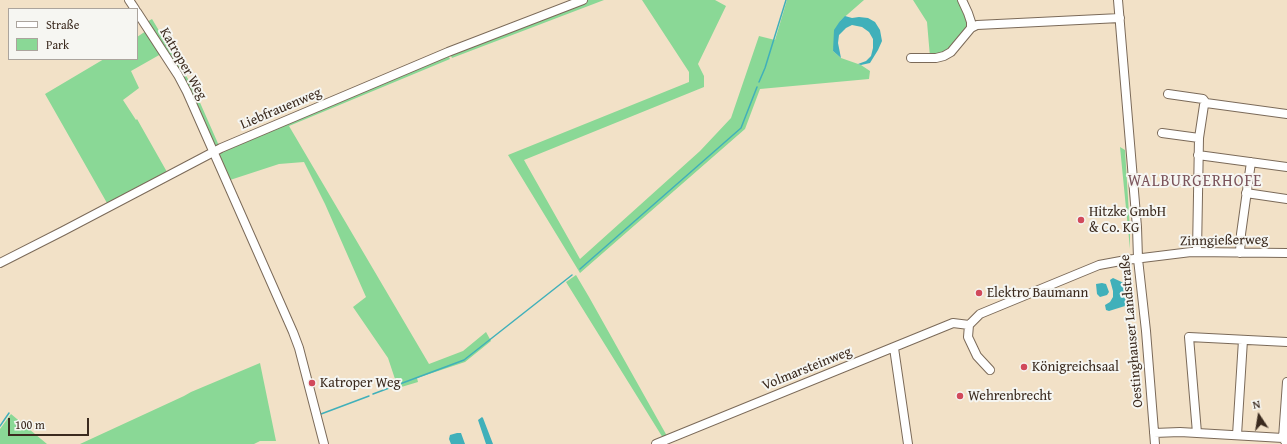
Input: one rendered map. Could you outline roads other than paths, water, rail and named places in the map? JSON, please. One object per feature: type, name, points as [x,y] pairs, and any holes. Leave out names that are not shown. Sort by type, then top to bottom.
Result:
[{"type":"street","name":"Liebfrauenweg","points":[[0,263],[214,153],[221,148],[448,52],[583,0]]},
{"type":"street","points":[[962,0],[971,22],[971,28]]},
{"type":"street","name":"Oestinghauser Landstraße","points":[[1118,0],[1137,227],[1138,259],[1146,331],[1155,444]]},
{"type":"street","name":"Katroper Weg","points":[[138,14],[182,82],[293,332],[299,348],[324,444]]},
{"type":"street","points":[[911,58],[936,58],[944,56],[951,52],[971,28],[977,25],[1120,18]]},
{"type":"street","points":[[1168,94],[1203,99],[1206,103]]},
{"type":"street","points":[[1206,103],[1210,102],[1287,114]]},
{"type":"street","points":[[1197,252],[1199,138],[1204,105],[1206,103]]},
{"type":"street","points":[[1162,133],[1199,138]]},
{"type":"street","points":[[1198,155],[1287,167]]},
{"type":"street","points":[[1240,253],[1241,234],[1251,162]]},
{"type":"street","points":[[1174,180],[1198,180]]},
{"type":"street","points":[[1246,193],[1287,199]]},
{"type":"street","name":"Zinngießerweg","points":[[1138,259],[1197,252],[1287,253]]},
{"type":"street","points":[[990,370],[977,356],[968,337],[969,325],[980,314],[1099,265],[1138,259]]},
{"type":"street","name":"Volmarsteinweg","points":[[656,444],[953,323],[969,325]]},
{"type":"street","points":[[1197,433],[1189,337],[1287,342]]},
{"type":"street","points":[[1237,435],[1243,340]]},
{"type":"street","points":[[894,348],[908,444]]},
{"type":"street","points":[[1154,433],[1180,432],[1237,435],[1285,440],[1287,382]]},
{"type":"water","points":[[845,16],[852,18],[868,18],[875,22],[880,30],[882,41],[870,63],[861,65],[858,64],[866,61],[871,56],[873,48],[873,39],[869,32],[862,27],[852,25],[846,28],[839,35],[838,43],[841,58],[833,51],[834,30]]},
{"type":"water","points":[[1113,278],[1126,284],[1126,293],[1129,300],[1128,304],[1125,306],[1109,311],[1106,310],[1105,305],[1110,302],[1113,297],[1110,280]]},
{"type":"water","points":[[1096,284],[1106,284],[1109,292],[1107,295],[1100,297],[1097,294]]},
{"type":"water","points":[[482,417],[493,444],[486,444],[478,420]]},
{"type":"water","points":[[461,433],[465,444],[451,444],[449,439],[450,435]]},
{"type":"waterway","points":[[759,82],[765,68],[786,0]]},
{"type":"waterway","points":[[580,269],[741,128],[757,87]]},
{"type":"waterway","points":[[373,394],[464,360],[572,275]]},
{"type":"waterway","points":[[321,414],[369,396]]},
{"type":"waterway","points":[[0,426],[9,413]]},
{"type":"place","name":"Hitzke GmbH & Co. KG","points":[[1081,220]]},
{"type":"place","name":"Elektro Baumann","points":[[979,293]]},
{"type":"place","name":"Königreichsaal","points":[[1024,367]]},
{"type":"place","name":"Katroper Weg","points":[[312,383]]},
{"type":"place","name":"Wehrenbrecht","points":[[960,396]]},
{"type":"district","name":"WALBURGERHOFE","points":[[1195,182]]}]
